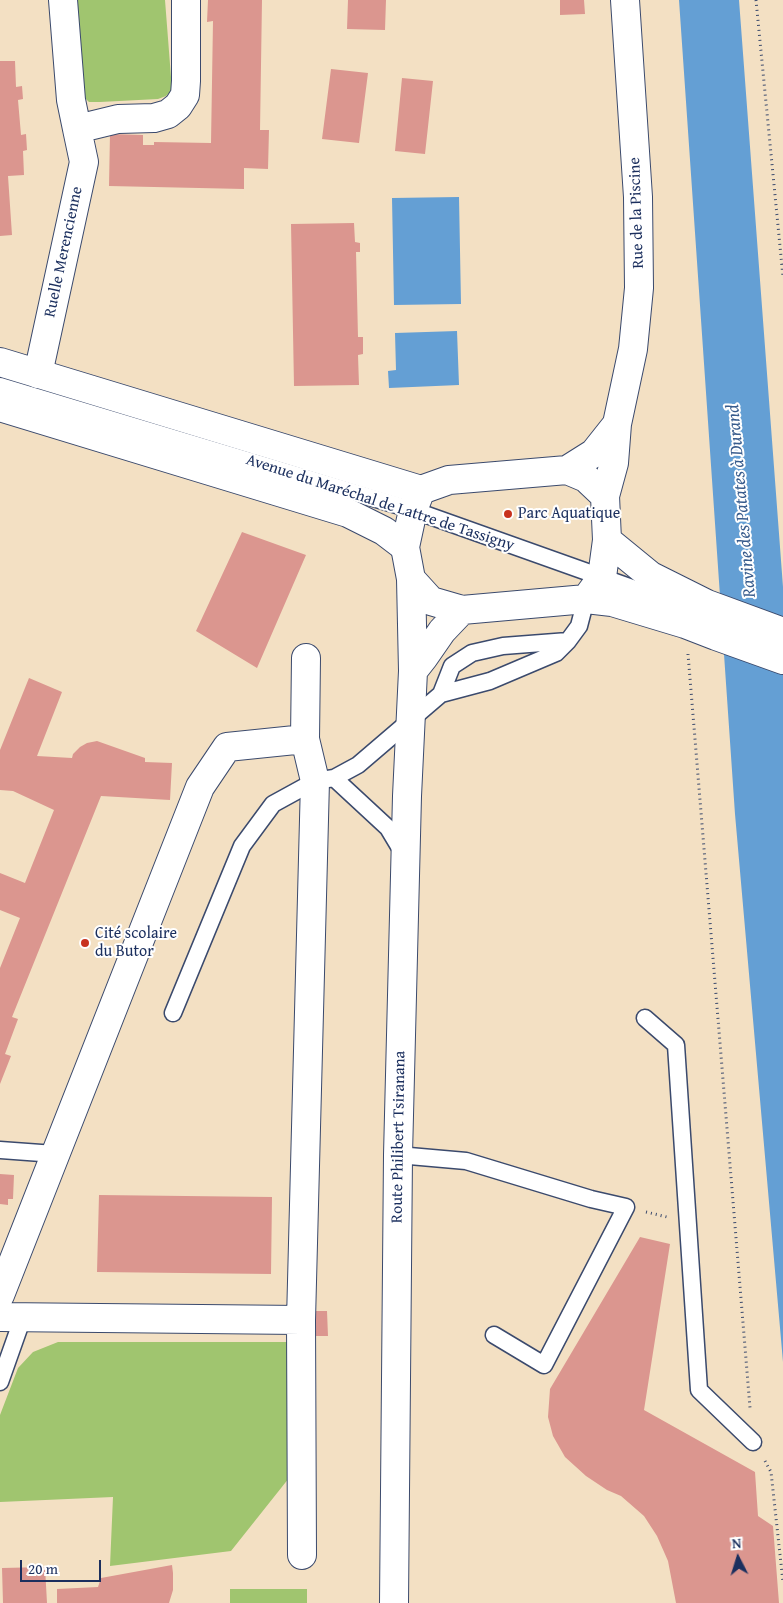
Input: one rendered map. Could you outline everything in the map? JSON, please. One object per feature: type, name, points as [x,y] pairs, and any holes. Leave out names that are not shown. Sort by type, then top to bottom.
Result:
[{"type":"street","name":"Ruelle Merencienne","points":[[38,374],[84,162],[71,100],[63,0]]},
{"type":"street","points":[[77,130],[118,119],[154,118],[168,114],[178,106],[185,95],[186,0]]},
{"type":"street","name":"Rue de la Piscine","points":[[602,577],[607,540],[605,496],[614,463],[617,424],[634,349],[639,288],[638,197],[625,0]]},
{"type":"street","name":"Avenue du Maréchal de Lattre de Tassigny","points":[[0,362],[417,500]]},
{"type":"street","name":"Avenue du Maréchal de Lattre de Tassigny","points":[[0,407],[348,513],[384,530],[405,547]]},
{"type":"street","name":"Rue de la Piscine","points":[[567,470],[594,453],[617,424]]},
{"type":"street","points":[[405,547],[417,500],[448,480],[567,470],[586,478],[605,496]]},
{"type":"street","name":"Avenue du Maréchal de Lattre de Tassigny","points":[[607,540],[704,620],[783,660]]},
{"type":"street","name":"Route Philibert Tsiranana","points":[[394,1603],[398,1155],[405,856],[413,671],[411,579],[405,547]]},
{"type":"street","points":[[586,599],[602,577]]},
{"type":"street","points":[[411,579],[431,601],[462,610],[442,632],[413,671]]},
{"type":"street","name":"Avenue du Maréchal de Lattre de Tassigny","points":[[462,610],[586,599],[783,632]]},
{"type":"street","points":[[302,1555],[301,1320],[324,780],[305,739],[306,658]]},
{"type":"street","points":[[0,1295],[200,787],[227,747],[305,739]]},
{"type":"street","points":[[12,1317],[301,1320]]},
{"type":"lane","name":"Avenue du Maréchal de Lattre de Tassigny","points":[[0,386],[417,500],[704,620],[783,643]]},
{"type":"lane","points":[[173,1013],[242,846],[273,804],[358,765],[441,694],[497,678],[556,653],[568,641],[578,626],[586,599]]},
{"type":"lane","points":[[441,694],[452,666],[472,653],[503,646],[568,641]]},
{"type":"lane","points":[[324,780],[388,828],[405,856]]},
{"type":"lane","points":[[645,1018],[676,1045],[699,1390],[753,1442]]},
{"type":"lane","points":[[0,1150],[55,1154]]},
{"type":"lane","points":[[398,1155],[466,1162],[591,1199],[626,1207],[544,1365],[494,1335]]},
{"type":"lane","points":[[0,1382],[12,1317]]},
{"type":"path","points":[[756,0],[783,277]]},
{"type":"path","points":[[704,620],[753,1442],[771,1472],[783,1582]]},
{"type":"path","points":[[626,1207],[688,1223]]},
{"type":"green space","points":[[77,0],[165,0],[172,90],[166,96],[158,99],[89,102],[83,96]]},
{"type":"green space","points":[[58,1342],[296,1342],[293,1473],[231,1551],[110,1566],[113,1497],[0,1502],[0,1415],[18,1368],[33,1352]]},
{"type":"green space","points":[[230,1589],[307,1589],[307,1603],[230,1603]]},
{"type":"water","name":"Ravine des Patates à Durand","points":[[679,0],[739,0],[783,587],[783,1362],[735,814]]},
{"type":"water","points":[[459,197],[461,304],[394,305],[392,198]]},
{"type":"water","points":[[457,331],[459,385],[389,388],[388,371],[396,370],[395,333]]},
{"type":"building","points":[[208,0],[262,0],[260,130],[269,130],[268,169],[244,168],[244,189],[109,186],[110,134],[143,135],[143,145],[154,145],[154,142],[211,143],[213,21],[207,22]]},
{"type":"building","points":[[348,0],[386,0],[385,30],[347,29]]},
{"type":"building","points":[[560,0],[584,0],[585,14],[560,15]]},
{"type":"building","points":[[0,61],[15,61],[16,87],[22,86],[23,99],[18,100],[21,135],[26,134],[27,150],[23,151],[24,175],[8,176],[12,235],[0,236]]},
{"type":"building","points":[[331,69],[368,73],[359,143],[322,139]]},
{"type":"building","points":[[402,78],[433,81],[425,154],[395,151]]},
{"type":"building","points":[[354,223],[355,242],[360,243],[360,252],[356,252],[358,337],[363,337],[363,354],[358,355],[359,385],[294,386],[291,224]]},
{"type":"building","points":[[242,532],[306,555],[257,668],[196,631]]},
{"type":"building","points":[[29,678],[62,692],[37,756],[72,758],[73,754],[80,747],[97,741],[145,758],[145,762],[172,763],[170,800],[101,796],[12,1017],[18,1019],[5,1054],[11,1056],[0,1084],[0,968],[20,918],[0,910],[0,873],[25,883],[54,810],[13,791],[0,790],[0,750]]},
{"type":"building","points":[[0,1174],[14,1175],[13,1199],[8,1199],[8,1205],[0,1204]]},
{"type":"building","points":[[99,1195],[272,1197],[271,1274],[97,1272]]},
{"type":"building","points":[[640,1237],[670,1244],[644,1410],[755,1472],[758,1516],[773,1526],[779,1603],[676,1603],[668,1561],[657,1536],[644,1516],[621,1496],[607,1490],[586,1476],[565,1457],[553,1436],[548,1417],[550,1389]]},
{"type":"building","points":[[313,1311],[327,1311],[328,1336],[313,1336]]},
{"type":"building","points":[[172,1565],[173,1590],[169,1603],[57,1603],[57,1589],[98,1587],[101,1578]]},
{"type":"building","points":[[45,1567],[47,1603],[3,1603],[2,1568]]},
{"type":"place","name":"Parc Aquatique","points":[[508,514]]},
{"type":"place","name":"Cité scolaire du Butor","points":[[85,943]]}]
